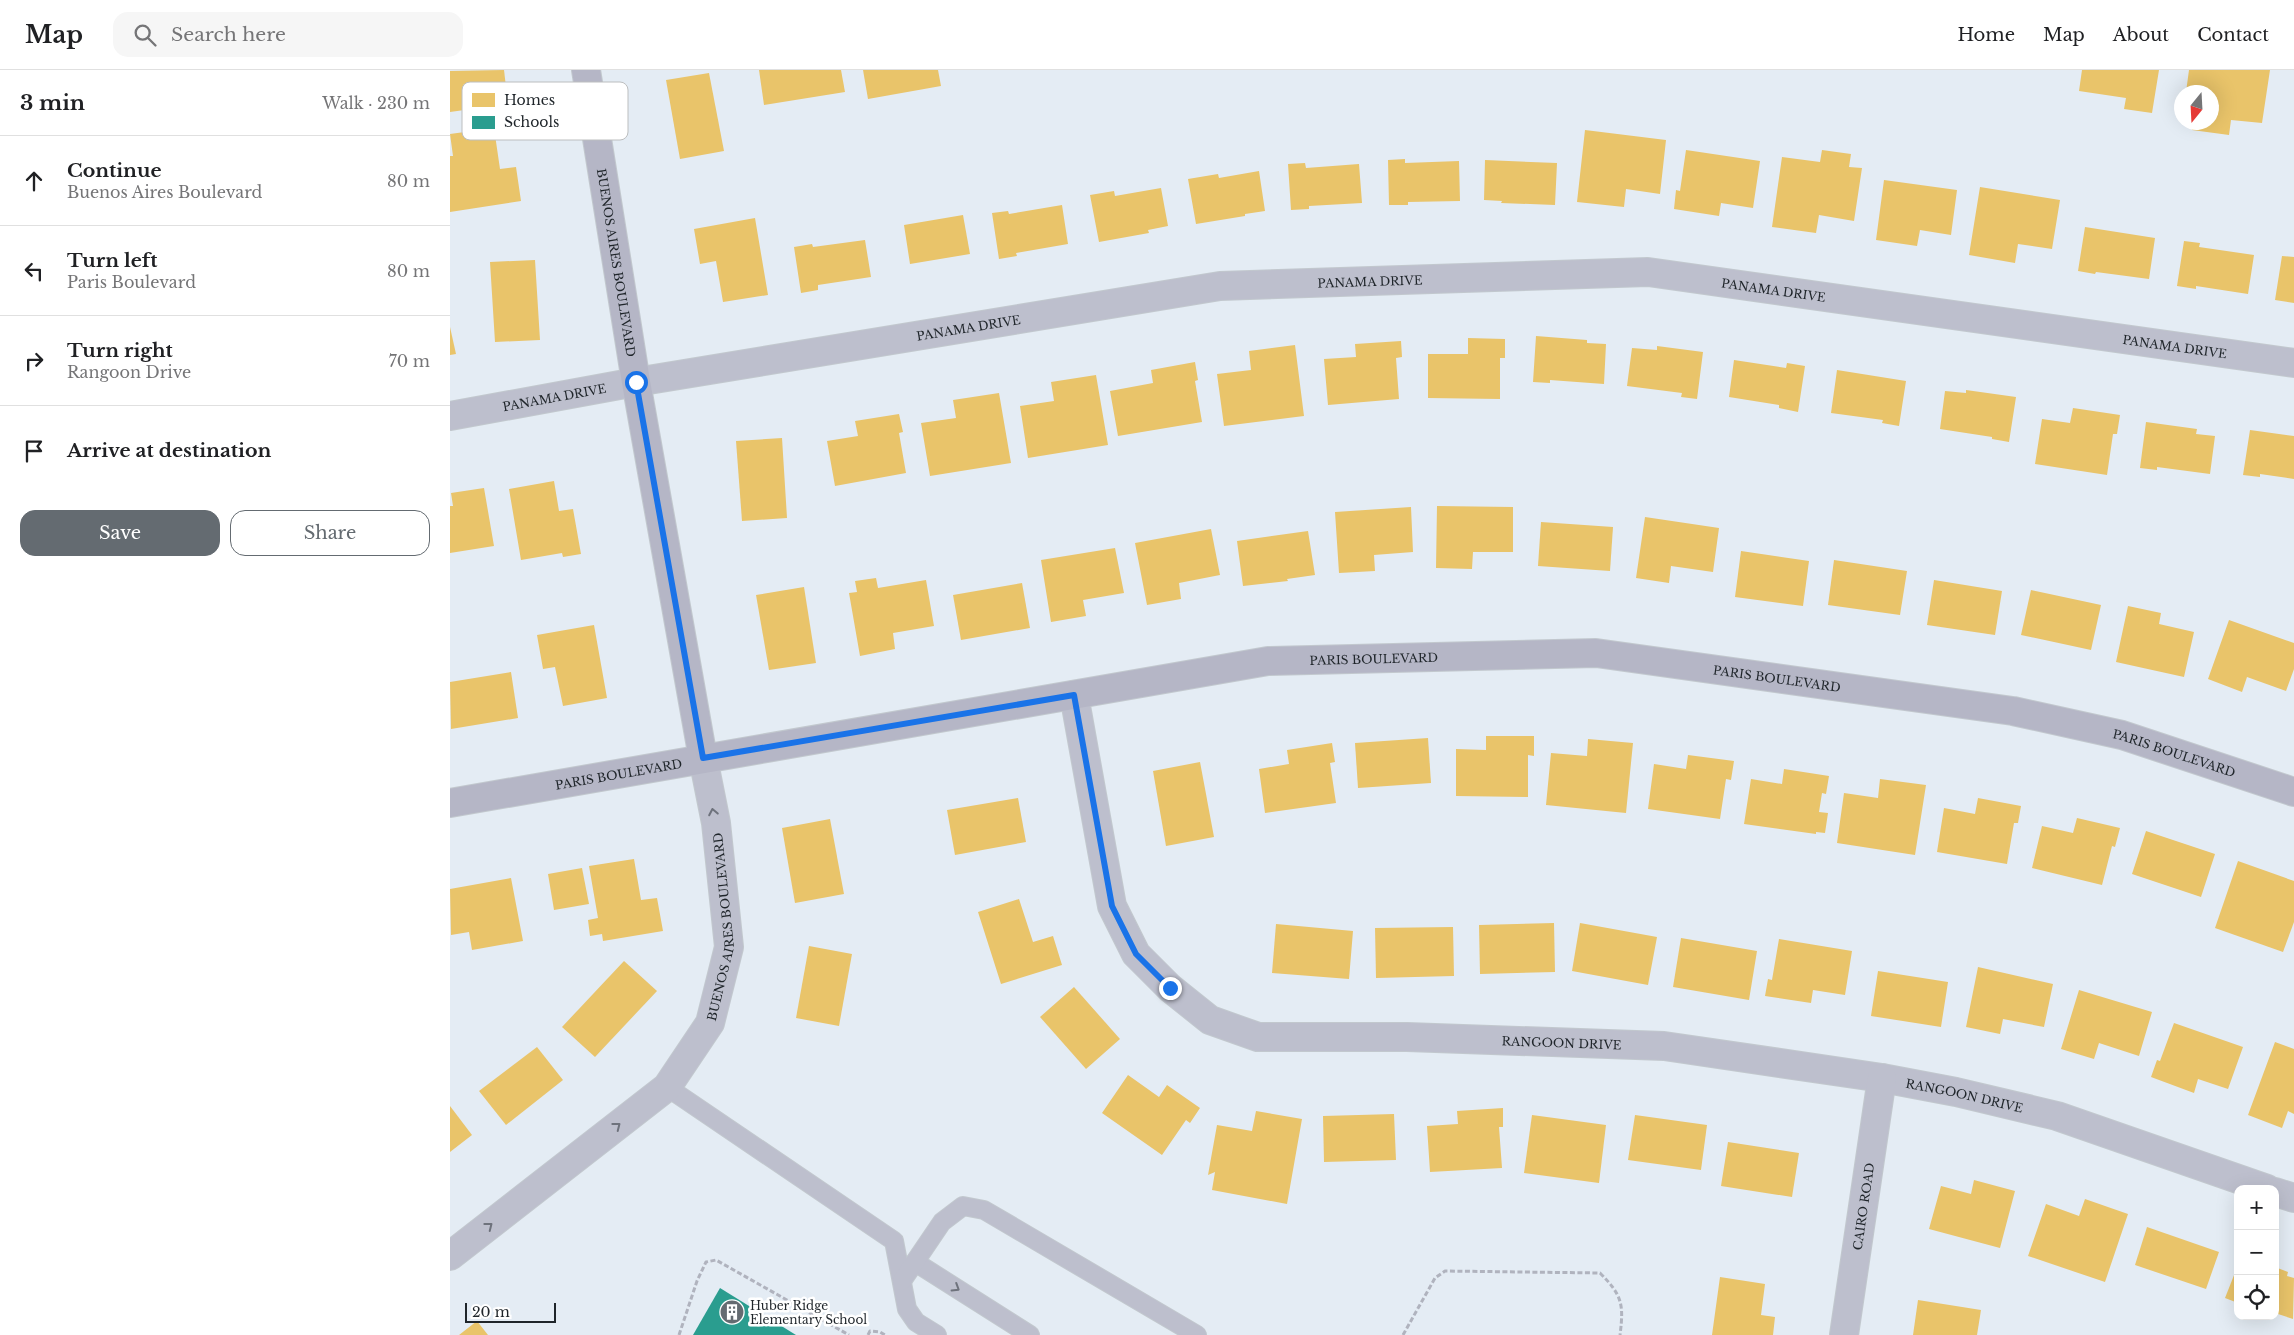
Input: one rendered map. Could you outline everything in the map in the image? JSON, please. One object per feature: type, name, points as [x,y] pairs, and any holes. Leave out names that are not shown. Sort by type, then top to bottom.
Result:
[{"type":"street","name":"BUENOS AIRES BOULEVARD","points":[[450,1256],[667,1087],[710,1023],[729,947],[716,823],[636,382],[597,140]]},
{"type":"street","name":"PANAMA DRIVE","points":[[450,416],[636,382],[1220,286],[1648,272],[2294,363]]},
{"type":"street","name":"PARIS BOULEVARD","points":[[450,803],[1268,661],[1596,653],[2013,711],[2122,734],[2294,792]]},
{"type":"street","name":"RANGOON DRIVE","points":[[1074,695],[1112,906],[1136,954],[1170,988],[1210,1020],[1258,1037],[1407,1037],[1664,1046],[1882,1078],[1956,1092],[2057,1116],[2255,1185]]},
{"type":"street","name":"CAIRO ROAD","points":[[1844,1335],[1882,1078]]},
{"type":"street","points":[[2279,1193],[2294,1198]]},
{"type":"lane","points":[[667,1087],[894,1241],[907,1309],[916,1322],[937,1335]]},
{"type":"lane","points":[[902,1281],[942,1222],[963,1206],[984,1210],[1197,1335]]},
{"type":"lane","points":[[915,1262],[1030,1335]]},
{"type":"path","points":[[679,1335],[697,1281],[706,1262],[716,1260],[849,1335]]},
{"type":"path","points":[[1403,1335],[1435,1278],[1445,1271],[1600,1273],[1618,1293],[1623,1308],[1620,1335]]},
{"type":"path","points":[[868,1335],[870,1331],[880,1332],[885,1335]]},
{"type":"building: Homes","points":[[504,70],[505,82],[462,82],[462,110],[450,112],[450,71]]},
{"type":"building: Homes","points":[[759,70],[841,70],[845,92],[764,105]]},
{"type":"building: Homes","points":[[863,70],[938,70],[941,86],[868,99]]},
{"type":"building: Homes","points":[[2082,70],[2159,70],[2152,113],[2124,109],[2126,98],[2079,91]]},
{"type":"building: Homes","points":[[2189,70],[2270,70],[2262,123],[2231,120],[2229,135],[2192,130],[2219,130],[2219,85],[2187,85]]},
{"type":"building: Homes","points":[[709,73],[724,151],[680,159],[666,80]]},
{"type":"building: Homes","points":[[1585,130],[1666,140],[1660,194],[1626,189],[1624,207],[1577,202]]},
{"type":"building: Homes","points":[[462,132],[462,140],[496,140],[500,169],[516,167],[521,201],[450,212],[450,156],[453,156],[450,134]]},
{"type":"building: Homes","points":[[1686,150],[1760,161],[1753,208],[1721,203],[1719,216],[1674,209],[1676,190],[1680,191]]},
{"type":"building: Homes","points":[[1822,150],[1851,154],[1849,167],[1862,168],[1854,221],[1819,215],[1816,233],[1772,227],[1782,157],[1820,162]]},
{"type":"building: Homes","points":[[1405,159],[1405,163],[1459,161],[1460,201],[1408,202],[1408,205],[1389,205],[1388,160]]},
{"type":"building: Homes","points":[[1485,160],[1557,163],[1555,205],[1501,203],[1502,201],[1484,200]]},
{"type":"building: Homes","points":[[1305,163],[1306,168],[1359,164],[1362,203],[1309,206],[1309,209],[1291,210],[1288,164]]},
{"type":"building: Homes","points":[[1259,171],[1265,211],[1196,224],[1188,179],[1218,174],[1219,178]]},
{"type":"building: Homes","points":[[1884,180],[1957,190],[1951,235],[1920,230],[1917,246],[1876,240]]},
{"type":"building: Homes","points":[[1980,187],[2060,200],[2052,249],[2018,244],[2015,263],[1969,255]]},
{"type":"building: Homes","points":[[1161,188],[1168,226],[1148,230],[1149,233],[1099,242],[1090,195],[1114,191],[1115,196]]},
{"type":"building: Homes","points":[[1062,205],[1068,244],[1016,253],[1017,256],[999,259],[992,213],[1008,211],[1009,214]]},
{"type":"building: Homes","points":[[963,215],[970,254],[910,264],[904,225]]},
{"type":"building: Homes","points":[[755,218],[768,295],[723,302],[716,261],[700,264],[694,229]]},
{"type":"building: Homes","points":[[2085,227],[2155,238],[2149,279],[2078,271]]},
{"type":"building: Homes","points":[[865,240],[871,277],[818,285],[818,290],[801,293],[794,247],[812,244],[813,247]]},
{"type":"building: Homes","points":[[2184,241],[2200,243],[2199,247],[2254,255],[2248,294],[2196,286],[2196,289],[2177,286]]},
{"type":"building: Homes","points":[[2282,256],[2294,257],[2294,303],[2275,300]]},
{"type":"building: Homes","points":[[535,260],[540,340],[495,342],[490,262]]},
{"type":"building: Homes","points":[[450,327],[456,354],[450,355]]},
{"type":"building: Homes","points":[[1536,336],[1587,340],[1587,343],[1606,344],[1604,384],[1550,380],[1550,383],[1533,382]]},
{"type":"building: Homes","points":[[1468,338],[1505,339],[1505,358],[1500,358],[1500,399],[1428,398],[1428,354],[1468,354]]},
{"type":"building: Homes","points":[[1401,341],[1402,357],[1396,358],[1399,399],[1328,405],[1324,359],[1356,357],[1355,344]]},
{"type":"building: Homes","points":[[1295,345],[1304,416],[1224,426],[1217,374],[1251,370],[1249,351]]},
{"type":"building: Homes","points":[[1657,346],[1703,352],[1697,399],[1681,397],[1682,393],[1627,386],[1632,348],[1657,350]]},
{"type":"building: Homes","points":[[1734,360],[1786,368],[1787,363],[1805,366],[1798,412],[1779,408],[1779,405],[1729,397]]},
{"type":"building: Homes","points":[[1195,362],[1198,380],[1195,381],[1202,422],[1118,436],[1110,391],[1153,383],[1151,370]]},
{"type":"building: Homes","points":[[1837,370],[1906,381],[1899,426],[1882,423],[1883,420],[1831,413]]},
{"type":"building: Homes","points":[[1096,375],[1108,445],[1028,458],[1020,406],[1054,401],[1051,382]]},
{"type":"building: Homes","points":[[1966,390],[2016,397],[2009,442],[1992,439],[1992,437],[1940,429],[1945,391],[1966,393]]},
{"type":"building: Homes","points":[[999,393],[1011,463],[930,476],[921,423],[956,418],[953,400]]},
{"type":"building: Homes","points":[[2073,408],[2120,415],[2117,434],[2113,434],[2107,475],[2035,464],[2042,419],[2070,423]]},
{"type":"building: Homes","points":[[899,414],[903,432],[899,433],[906,473],[835,486],[827,441],[858,436],[855,421]]},
{"type":"building: Homes","points":[[2146,422],[2197,429],[2196,434],[2215,436],[2210,474],[2157,467],[2157,470],[2140,468]]},
{"type":"building: Homes","points":[[2250,430],[2294,436],[2294,479],[2260,474],[2260,477],[2243,475]]},
{"type":"building: Homes","points":[[782,438],[787,518],[742,521],[736,441]]},
{"type":"building: Homes","points":[[554,481],[559,511],[573,509],[581,554],[563,557],[562,553],[521,560],[509,489]]},
{"type":"building: Homes","points":[[484,488],[494,546],[450,553],[450,506],[453,506],[451,493]]},
{"type":"building: Homes","points":[[1437,506],[1513,507],[1513,552],[1473,552],[1472,569],[1436,568]]},
{"type":"building: Homes","points":[[1411,507],[1413,552],[1374,555],[1375,571],[1339,573],[1335,512]]},
{"type":"building: Homes","points":[[1645,517],[1719,528],[1713,572],[1671,566],[1669,583],[1636,578]]},
{"type":"building: Homes","points":[[1541,522],[1613,527],[1610,571],[1538,566]]},
{"type":"building: Homes","points":[[1211,529],[1220,575],[1179,583],[1181,599],[1147,605],[1135,543]]},
{"type":"building: Homes","points":[[1308,531],[1315,575],[1287,579],[1288,581],[1243,586],[1237,541]]},
{"type":"building: Homes","points":[[1115,548],[1124,593],[1083,600],[1086,616],[1051,622],[1041,560]]},
{"type":"building: Homes","points":[[1741,551],[1809,561],[1803,606],[1735,597]]},
{"type":"building: Homes","points":[[1834,560],[1907,571],[1900,615],[1828,605]]},
{"type":"building: Homes","points":[[876,578],[878,588],[926,580],[934,626],[893,633],[895,649],[860,656],[849,593],[857,592],[855,581]]},
{"type":"building: Homes","points":[[1934,580],[2002,591],[1995,635],[1927,625]]},
{"type":"building: Homes","points":[[1022,583],[1030,628],[961,640],[953,595]]},
{"type":"building: Homes","points":[[804,587],[816,663],[769,670],[756,595]]},
{"type":"building: Homes","points":[[2031,590],[2101,605],[2091,650],[2021,635]]},
{"type":"building: Homes","points":[[2128,606],[2161,613],[2159,624],[2194,632],[2184,677],[2116,662]]},
{"type":"building: Homes","points":[[2229,620],[2294,643],[2294,669],[2286,691],[2247,677],[2242,692],[2208,679]]},
{"type":"building: Homes","points":[[594,625],[607,698],[563,706],[555,667],[543,669],[537,635]]},
{"type":"building: Homes","points":[[511,672],[518,718],[451,729],[450,682]]},
{"type":"building: Homes","points":[[1486,736],[1534,736],[1534,756],[1528,755],[1528,797],[1456,796],[1456,749],[1486,750]]},
{"type":"building: Homes","points":[[1428,738],[1431,783],[1358,788],[1355,743]]},
{"type":"building: Homes","points":[[1588,739],[1633,743],[1626,813],[1546,805],[1551,753],[1587,756]]},
{"type":"building: Homes","points":[[1332,743],[1335,762],[1330,763],[1336,803],[1265,813],[1259,769],[1289,764],[1287,750]]},
{"type":"building: Homes","points":[[1688,755],[1734,761],[1731,780],[1726,779],[1720,819],[1648,809],[1654,764],[1686,769]]},
{"type":"building: Homes","points":[[1200,762],[1214,837],[1166,846],[1153,771]]},
{"type":"building: Homes","points":[[1784,769],[1829,776],[1826,794],[1822,793],[1819,812],[1828,813],[1825,833],[1816,832],[1816,834],[1744,824],[1751,779],[1782,784]]},
{"type":"building: Homes","points":[[1880,779],[1926,785],[1915,855],[1837,843],[1844,793],[1878,798]]},
{"type":"building: Homes","points":[[1018,798],[1026,842],[955,855],[947,810]]},
{"type":"building: Homes","points":[[1978,798],[2021,806],[2018,823],[2014,823],[2007,864],[1937,852],[1944,808],[1975,814]]},
{"type":"building: Homes","points":[[2077,818],[2120,828],[2115,847],[2112,846],[2102,885],[2032,868],[2042,826],[2073,833]]},
{"type":"building: Homes","points":[[830,819],[844,894],[795,903],[782,828]]},
{"type":"building: Homes","points":[[2146,831],[2215,854],[2201,897],[2132,874]]},
{"type":"building: Homes","points":[[634,859],[641,900],[657,898],[663,931],[603,941],[602,934],[590,936],[588,920],[598,918],[589,866]]},
{"type":"building: Homes","points":[[2238,861],[2294,881],[2294,922],[2283,952],[2215,928]]},
{"type":"building: Homes","points":[[582,868],[589,904],[554,910],[548,874]]},
{"type":"building: Homes","points":[[511,878],[523,941],[472,950],[469,932],[451,935],[450,889]]},
{"type":"building: Homes","points":[[1019,899],[1033,942],[1053,936],[1062,965],[1001,984],[978,912]]},
{"type":"building: Homes","points":[[1554,923],[1555,972],[1480,974],[1479,925]]},
{"type":"building: Homes","points":[[1580,923],[1657,937],[1648,985],[1572,971]]},
{"type":"building: Homes","points":[[1276,924],[1353,931],[1349,979],[1272,973]]},
{"type":"building: Homes","points":[[1453,927],[1454,976],[1376,978],[1375,928]]},
{"type":"building: Homes","points":[[1681,938],[1757,951],[1749,1000],[1673,987]]},
{"type":"building: Homes","points":[[1779,939],[1852,951],[1845,995],[1813,990],[1811,1003],[1765,996],[1768,979],[1772,980]]},
{"type":"building: Homes","points":[[809,946],[852,954],[839,1026],[796,1018]]},
{"type":"building: Homes","points":[[624,961],[657,991],[595,1057],[562,1027]]},
{"type":"building: Homes","points":[[1978,967],[2053,984],[2044,1027],[2003,1019],[2000,1034],[1966,1027]]},
{"type":"building: Homes","points":[[1878,971],[1948,982],[1941,1027],[1871,1016]]},
{"type":"building: Homes","points":[[1074,987],[1120,1039],[1086,1069],[1040,1017]]},
{"type":"building: Homes","points":[[2079,990],[2152,1012],[2139,1056],[2099,1043],[2094,1059],[2061,1049]]},
{"type":"building: Homes","points":[[2174,1023],[2243,1047],[2228,1089],[2198,1079],[2194,1093],[2151,1077],[2157,1060],[2160,1061]]},
{"type":"building: Homes","points":[[2275,1042],[2294,1049],[2294,1114],[2288,1111],[2282,1128],[2248,1115]]},
{"type":"building: Homes","points":[[537,1047],[563,1080],[506,1125],[479,1091]]},
{"type":"building: Homes","points":[[1128,1075],[1159,1097],[1167,1085],[1200,1108],[1190,1123],[1186,1120],[1162,1155],[1102,1113]]},
{"type":"building: Homes","points":[[450,1106],[472,1135],[450,1152]]},
{"type":"building: Homes","points":[[1503,1108],[1503,1127],[1499,1127],[1502,1168],[1430,1172],[1427,1126],[1458,1124],[1457,1111]]},
{"type":"building: Homes","points":[[1256,1111],[1302,1119],[1287,1204],[1212,1190],[1215,1172],[1208,1175],[1217,1125],[1252,1131]]},
{"type":"building: Homes","points":[[1394,1114],[1396,1160],[1324,1162],[1323,1116]]},
{"type":"building: Homes","points":[[1532,1115],[1606,1125],[1599,1183],[1524,1173]]},
{"type":"building: Homes","points":[[1635,1115],[1707,1125],[1701,1170],[1628,1160]]},
{"type":"building: Homes","points":[[1728,1142],[1799,1153],[1792,1197],[1721,1186]]},
{"type":"building: Homes","points":[[1974,1180],[2015,1191],[2000,1248],[1929,1229],[1941,1186],[1971,1194]]},
{"type":"building: Homes","points":[[2085,1199],[2128,1214],[2105,1282],[2028,1256],[2046,1204],[2079,1216]]},
{"type":"building: Homes","points":[[2147,1227],[2219,1252],[2206,1289],[2135,1265]]},
{"type":"building: Homes","points":[[2279,1269],[2288,1272],[2287,1276],[2294,1278],[2293,1319],[2279,1314]]},
{"type":"building: Homes","points":[[2234,1275],[2234,1301],[2225,1298]]},
{"type":"building: Homes","points":[[1720,1277],[1765,1284],[1761,1315],[1775,1317],[1773,1335],[1712,1335]]},
{"type":"building: Homes","points":[[1918,1300],[1981,1310],[1977,1335],[1913,1335]]},
{"type":"building: Homes","points":[[477,1321],[488,1335],[459,1335]]},
{"type":"building: Schools","name":"Huber Ridge Elementary School","points":[[720,1288],[796,1335],[693,1335]]},
{"type":"place","name":"Huber Ridge Elementary School","points":[[732,1312]]},
{"type":"route","points":[[636,382],[703,758],[1074,695],[1112,906],[1136,954],[1170,988]]}]
